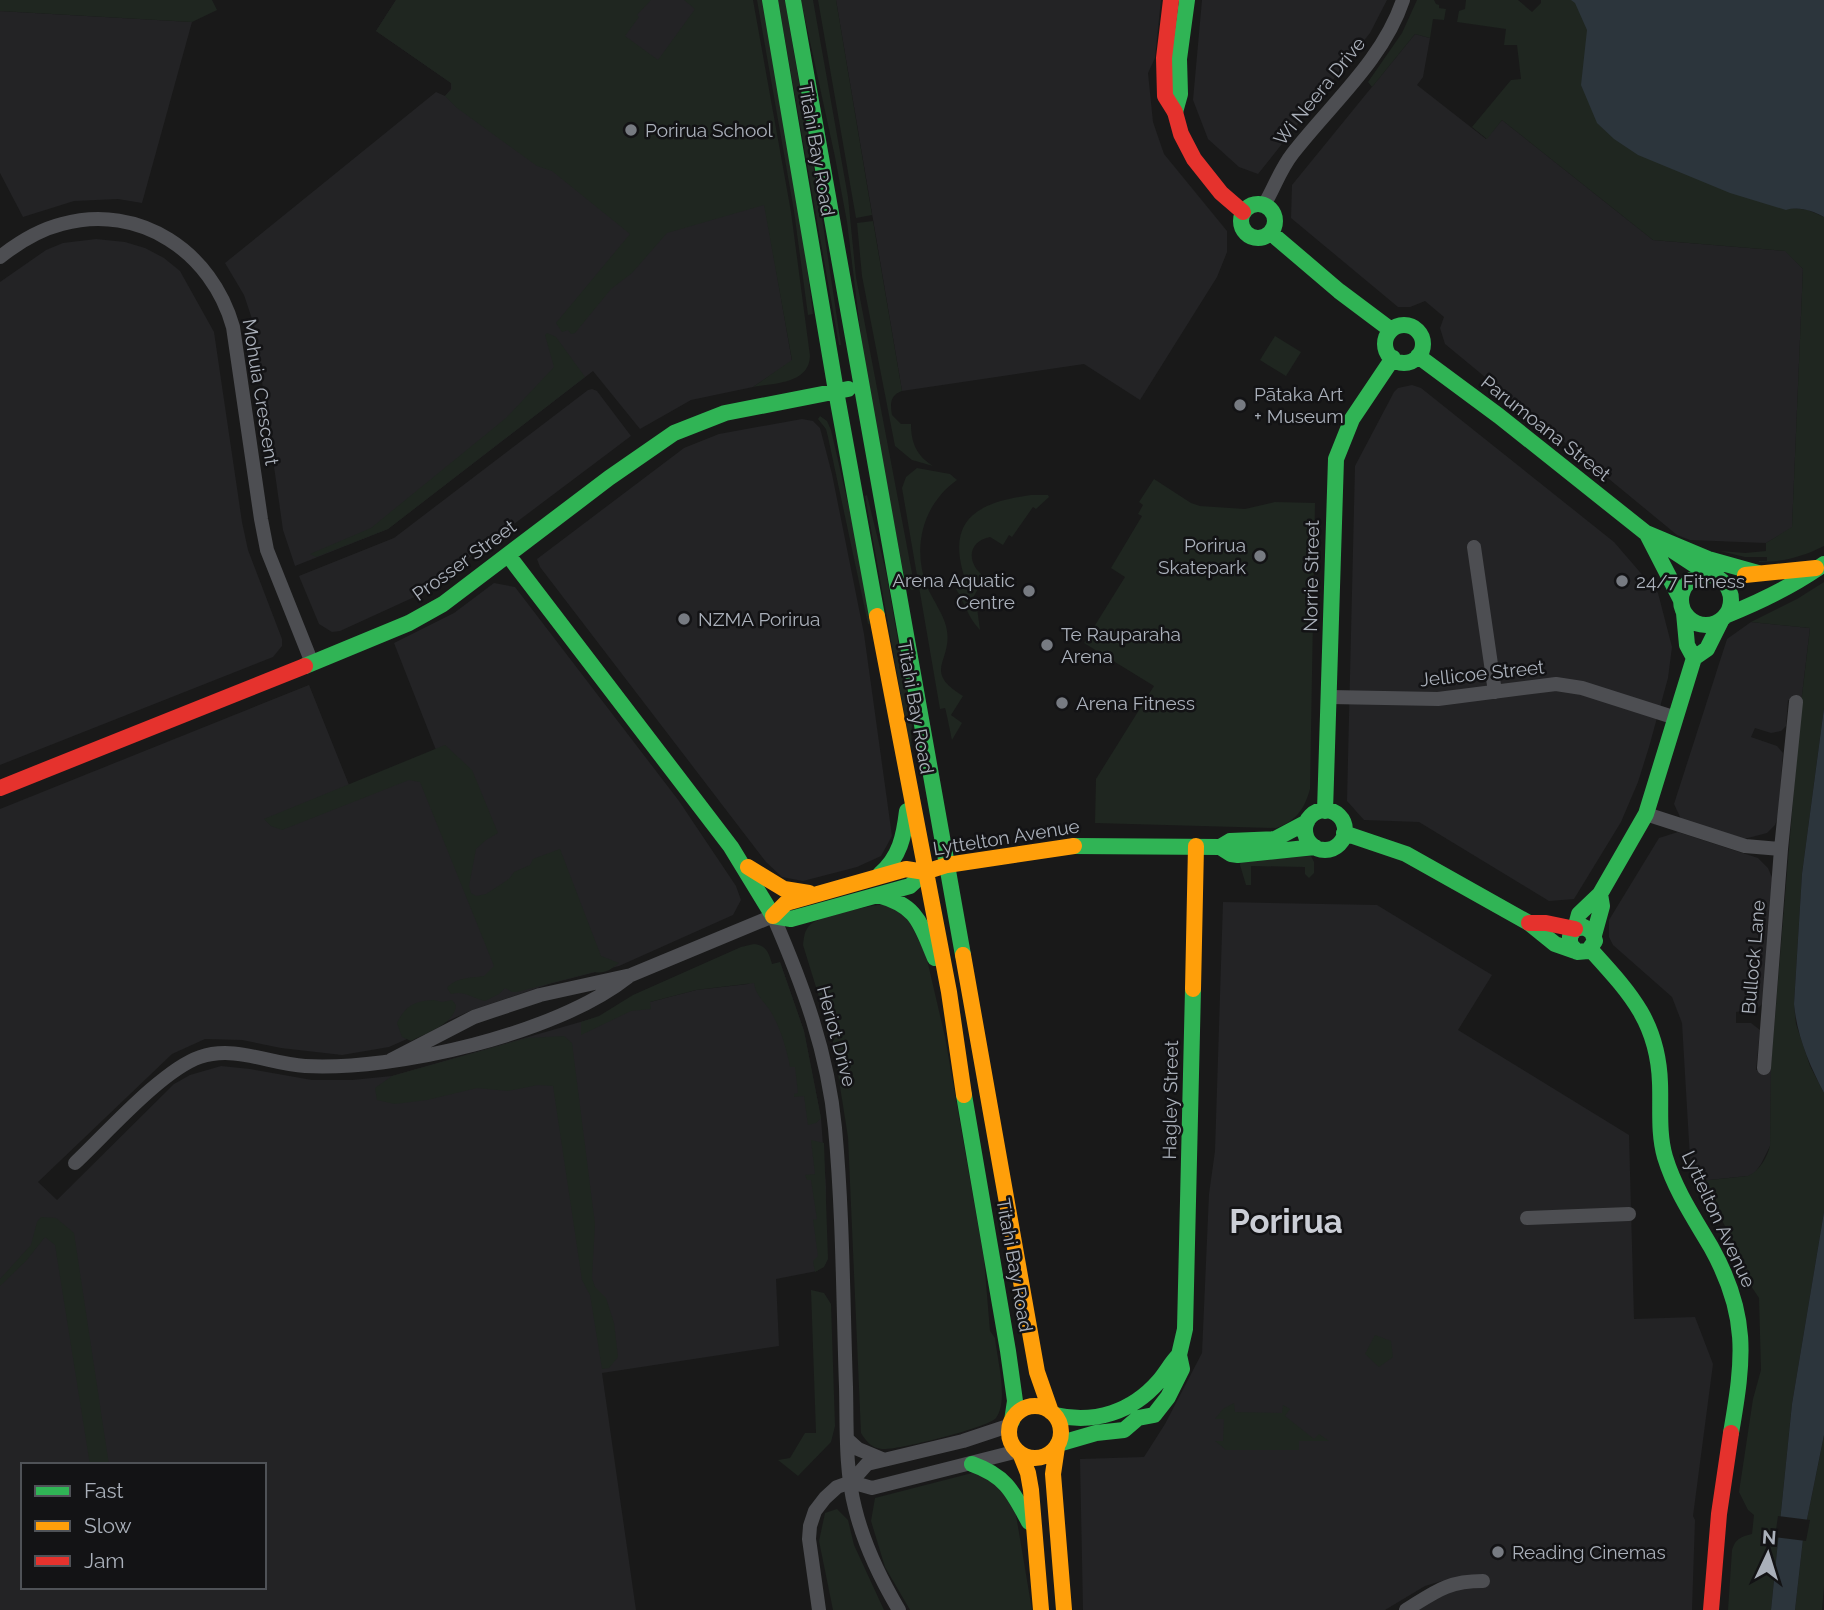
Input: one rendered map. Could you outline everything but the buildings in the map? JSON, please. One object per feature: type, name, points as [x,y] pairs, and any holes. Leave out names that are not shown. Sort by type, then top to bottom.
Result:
[{"type":"main road","name":"Titahi Bay Road","points":[[771,0],[836,391],[908,786],[949,992],[954,1037],[1008,1351],[1015,1401],[1011,1423]]},
{"type":"main road","name":"Titahi Bay Road","points":[[793,0],[1037,1373],[1053,1414]]},
{"type":"main road","points":[[1171,0],[1164,58],[1166,96],[1194,159],[1221,193],[1243,212]]},
{"type":"main road","points":[[1175,112],[1180,94],[1179,59],[1187,0]]},
{"type":"main road","points":[[1251,205],[1264,205],[1275,217],[1271,233],[1259,239],[1248,236],[1241,226],[1243,212],[1251,205]]},
{"type":"main road","points":[[1271,233],[1350,300],[1391,330]]},
{"type":"main road","points":[[1404,325],[1417,330],[1423,343],[1418,356],[1406,362],[1392,358],[1385,343],[1391,330],[1404,325]]},
{"type":"main road","name":"Parumoana Street","points":[[1418,356],[1499,416],[1646,533],[1712,575]]},
{"type":"main road","name":"Norrie Street","points":[[1325,811],[1336,459],[1342,438],[1392,358]]},
{"type":"main road","name":"Prosser Street","points":[[0,788],[425,615],[674,433],[725,413],[861,386]]},
{"type":"main road","points":[[1646,533],[1708,559],[1758,573]]},
{"type":"main road","name":"Parumoana Street","points":[[1646,533],[1683,606],[1687,645],[1694,659]]},
{"type":"main road","name":"Heriot Drive","points":[[508,555],[741,863],[773,916]]},
{"type":"main road","points":[[1820,566],[1798,583],[1712,625],[1699,624],[1683,606],[1683,590],[1690,581],[1699,576],[1738,576],[1820,566]]},
{"type":"main road","points":[[1575,929],[1575,922],[1589,901],[1600,894],[1646,814],[1694,659],[1707,649],[1732,601],[1726,584],[1712,575]]},
{"type":"main road","points":[[877,877],[898,856],[902,846],[908,786]]},
{"type":"main road","points":[[1325,811],[1340,817],[1344,833],[1341,841],[1334,848],[1321,850],[1315,847],[1307,839],[1307,822],[1314,813],[1325,811]]},
{"type":"main road","name":"Lyttelton Avenue","points":[[773,916],[790,919],[910,886],[925,872],[947,865],[1065,846],[1220,846],[1230,841],[1275,839],[1307,822]]},
{"type":"main road","name":"Lyttelton Avenue","points":[[1344,833],[1389,847],[1418,860],[1529,923],[1559,948],[1586,945]]},
{"type":"main road","name":"Hagley Street","points":[[1053,1414],[1070,1420],[1134,1412],[1154,1415],[1168,1397],[1182,1369],[1179,1355],[1185,1329],[1189,1221],[1196,846]]},
{"type":"main road","name":"Lyttelton Avenue","points":[[1220,846],[1231,854],[1238,855],[1315,847]]},
{"type":"main road","points":[[741,863],[776,887],[794,892],[817,893]]},
{"type":"main road","name":"Lyttelton Avenue","points":[[773,916],[786,903],[817,893],[906,869],[925,872]]},
{"type":"main road","points":[[1586,945],[1602,906],[1600,894]]},
{"type":"main road","points":[[877,895],[899,900],[911,907],[919,918],[949,992]]},
{"type":"main road","name":"Lyttelton Avenue","points":[[1529,923],[1587,928],[1586,945],[1635,1000],[1653,1031],[1660,1077],[1661,1140],[1666,1161],[1684,1203],[1727,1280],[1739,1316],[1741,1359],[1721,1497],[1711,1610]]},
{"type":"main road","name":"Hagley Street","points":[[1057,1445],[1086,1435],[1124,1430],[1149,1391],[1179,1355]]},
{"type":"main road","points":[[1041,1610],[1028,1473],[1010,1436],[1011,1423],[1022,1410],[1032,1407],[1042,1408],[1053,1414],[1061,1429],[1054,1487],[1064,1610]]},
{"type":"main road","points":[[1019,1452],[1037,1458],[1046,1456],[1057,1445]]},
{"type":"main road","points":[[972,1464],[997,1472],[1009,1483],[1034,1532]]},
{"type":"street","name":"Wi Neera Drive","points":[[1264,205],[1272,193],[1277,175],[1291,155],[1374,55],[1395,23],[1403,0]]},
{"type":"street","name":"Mohuia Crescent","points":[[0,257],[29,236],[61,224],[89,219],[122,221],[148,228],[174,242],[200,264],[217,286],[228,308],[233,327],[267,550],[312,663]]},
{"type":"street","points":[[1474,547],[1495,692]]},
{"type":"street","name":"Jellicoe Street","points":[[1330,697],[1438,699],[1541,685],[1565,685],[1676,718]]},
{"type":"street","name":"Bullock Lane","points":[[1764,1068],[1781,849],[1796,702]]},
{"type":"street","points":[[1646,814],[1745,846],[1781,849]]},
{"type":"street","points":[[391,1060],[474,1017],[540,995],[631,975],[773,916]]},
{"type":"street","name":"Heriot Drive","points":[[773,916],[808,999],[820,1038],[832,1100],[839,1183],[848,1440],[854,1506],[868,1551],[899,1610]]},
{"type":"street","points":[[75,1163],[167,1076],[201,1057],[220,1053],[240,1054],[301,1066],[344,1067],[462,1047],[546,1021],[610,991],[631,975]]},
{"type":"street","points":[[1527,1217],[1629,1214]]},
{"type":"street","points":[[819,1610],[809,1539],[815,1511],[825,1498],[837,1488],[851,1482],[867,1464],[963,1441],[1011,1423]]},
{"type":"street","points":[[848,1440],[858,1449],[883,1460]]},
{"type":"street","points":[[851,1482],[872,1488],[1019,1452]]},
{"type":"street","points":[[1406,1610],[1448,1585],[1462,1581],[1483,1581]]},
{"type":"shaded area","points":[[0,0],[212,0],[217,10],[192,22],[0,11]]},
{"type":"shaded area","points":[[396,0],[752,0],[764,201],[792,361],[753,387],[691,400],[640,429],[593,371],[388,529],[295,566],[283,530],[254,325],[244,295],[225,263],[436,92],[445,96],[451,89],[451,83],[376,31]]},
{"type":"shaded area","name":"Porirua School","points":[[396,0],[651,0],[637,15],[639,17],[625,36],[658,60],[695,9],[684,0],[753,0],[791,212],[810,356],[804,372],[780,383],[753,387],[792,360],[764,205],[667,233],[632,273],[611,289],[575,333],[571,334],[568,330],[562,332],[556,323],[630,234],[552,171],[537,166],[457,108],[445,96],[452,89],[451,83],[376,31]]},
{"type":"shaded area","points":[[757,0],[763,0],[800,214],[813,314],[808,315],[794,211]]},
{"type":"shaded area","points":[[778,0],[785,0],[841,345],[839,345]]},
{"type":"shaded area","points":[[801,0],[813,0],[848,197],[856,277],[915,589],[912,590],[906,587],[865,369],[847,222]]},
{"type":"shaded area","points":[[818,0],[836,0],[872,215],[856,218]]},
{"type":"shaded area","points":[[836,0],[1161,0],[1155,58],[1148,73],[1153,122],[1164,154],[1227,231],[1227,252],[1217,277],[1140,400],[1084,364],[902,391]]},
{"type":"shaded area","points":[[1202,0],[1387,0],[1370,33],[1258,174],[1239,167],[1208,139],[1193,100]]},
{"type":"shaded area","points":[[1417,0],[1434,0],[1439,8],[1446,9],[1444,20],[1433,19],[1430,38],[1415,34],[1372,87],[1368,82],[1402,33]]},
{"type":"shaded area","points":[[1466,0],[1518,0],[1532,12],[1541,0],[1824,0],[1794,208],[1808,210],[1824,217],[1824,546],[1792,558],[1768,562],[1759,562],[1767,561],[1767,557],[1745,557],[1720,551],[1766,551],[1766,543],[1792,527],[1803,269],[1785,251],[1653,240],[1502,120],[1487,139],[1472,127],[1511,80],[1521,79],[1517,45],[1504,45],[1506,29],[1457,22],[1459,11],[1465,9]]},
{"type":"shaded area","points":[[1571,0],[1824,0],[1824,217],[1806,210],[1786,210],[1730,193],[1638,155],[1614,139],[1597,123],[1581,85],[1587,30],[1575,3]]},
{"type":"shaded area","points":[[0,11],[192,22],[142,203],[118,199],[74,201],[23,217],[0,173]]},
{"type":"shaded area","points":[[1415,34],[1430,38],[1423,77],[1417,85],[1486,139],[1502,120],[1653,240],[1786,251],[1803,269],[1792,528],[1766,543],[1690,540],[1677,535],[1445,344],[1440,328],[1444,317],[1425,301],[1410,307],[1398,307],[1291,218],[1292,185]]},
{"type":"shaded area","points":[[873,221],[902,391],[892,400],[892,415],[901,424],[911,424],[916,448],[933,466],[912,460],[895,446],[862,276],[857,223]]},
{"type":"shaded area","points":[[96,239],[125,242],[164,258],[180,271],[214,332],[248,550],[282,639],[282,646],[273,657],[0,765],[0,282],[46,250],[63,243]]},
{"type":"shaded area","points":[[547,333],[556,337],[585,377],[388,529],[316,557],[310,554],[371,528],[506,418],[554,367],[545,335]]},
{"type":"shaded area","points":[[1275,336],[1301,352],[1286,376],[1260,360]]},
{"type":"shaded area","points":[[1412,385],[1421,388],[1614,542],[1658,593],[1672,647],[1668,678],[1638,782],[1621,822],[1574,899],[1549,901],[1419,822],[1364,820],[1347,801],[1355,466],[1394,392],[1398,388]]},
{"type":"shaded area","points":[[592,389],[597,391],[631,436],[421,594],[340,631],[332,632],[319,624],[299,576],[394,538]]},
{"type":"shaded area","points":[[820,416],[827,421],[831,430],[873,623],[868,624],[828,437],[826,429],[818,419]]},
{"type":"shaded area","points":[[802,419],[813,421],[820,428],[832,474],[864,634],[892,836],[881,856],[857,867],[803,881],[782,877],[766,862],[540,567],[537,559],[684,448],[719,434]]},
{"type":"shaded area","points":[[917,468],[950,474],[957,480],[935,502],[928,515],[923,528],[920,557],[927,587],[946,626],[948,638],[941,672],[943,679],[963,696],[951,715],[962,723],[952,740],[945,708],[940,709],[902,488],[906,477]]},
{"type":"shaded area","points":[[1154,479],[1200,506],[1245,509],[1275,502],[1315,503],[1310,789],[1298,814],[1276,828],[1095,823],[1096,779],[1154,686],[1084,643],[1125,577],[1111,568],[1142,516],[1138,514],[1143,505],[1139,502]]},
{"type":"shaded area","points":[[867,495],[886,572],[912,721],[911,751],[865,496]]},
{"type":"shaded area","points":[[1031,495],[1049,497],[1036,509],[1033,507],[1012,537],[1009,535],[1003,545],[990,537],[982,540],[973,549],[972,560],[985,577],[971,601],[977,608],[980,630],[956,589],[966,582],[960,561],[962,530],[969,519],[980,510],[994,503]]},
{"type":"shaded area","points":[[1824,582],[1824,708],[1802,874],[1794,1004],[1796,1024],[1810,1066],[1824,1093],[1824,1212],[1792,1404],[1771,1610],[1728,1610],[1732,1550],[1739,1539],[1752,1534],[1754,1515],[1748,1510],[1739,1492],[1753,1399],[1761,1370],[1759,1298],[1749,1283],[1740,1253],[1700,1181],[1748,1176],[1762,1164],[1770,1146],[1771,1065],[1801,704],[1810,628],[1751,622]]},
{"type":"shaded area","points":[[494,583],[515,587],[679,801],[736,886],[741,900],[733,915],[619,966],[549,984],[470,1011],[389,1047],[342,1055],[281,1048],[242,1040],[205,1039],[172,1054],[38,1182],[57,1200],[174,1084],[190,1075],[221,1066],[312,1080],[392,1076],[696,990],[748,984],[780,962],[804,1031],[821,1118],[826,1186],[826,1263],[817,1271],[776,1279],[779,1346],[602,1373],[636,1610],[0,1610],[0,809],[309,685],[349,785],[436,750],[394,643],[454,613]]},
{"type":"shaded area","points":[[1751,622],[1810,628],[1801,704],[1788,700],[1786,726],[1781,731],[1771,733],[1755,728],[1751,737],[1777,746],[1783,753],[1778,817],[1767,833],[1744,839],[1681,819],[1674,804],[1727,639]]},
{"type":"shaded area","points":[[1824,708],[1824,1093],[1804,1050],[1794,1004],[1802,874]]},
{"type":"shaded area","points":[[445,745],[472,770],[498,833],[476,849],[469,886],[471,893],[476,896],[486,894],[509,879],[514,872],[530,865],[533,859],[560,849],[601,956],[619,963],[604,972],[594,972],[517,992],[505,988],[485,1001],[464,994],[451,994],[447,988],[451,984],[484,976],[494,966],[420,782],[409,780],[282,830],[271,826],[264,819]]},
{"type":"shaded area","points":[[1678,832],[1758,858],[1768,868],[1773,880],[1763,1003],[1757,1009],[1736,1012],[1736,1023],[1751,1023],[1760,1030],[1756,1070],[1771,1071],[1770,1146],[1754,1174],[1748,1176],[1700,1181],[1690,1159],[1682,1023],[1672,997],[1613,945],[1609,937],[1609,920],[1659,838]]},
{"type":"shaded area","points":[[1311,856],[1314,873],[1309,878],[1305,874],[1305,867],[1251,866],[1251,885],[1246,885],[1240,865],[1241,861]]},
{"type":"shaded area","points":[[1223,902],[1377,905],[1492,975],[1458,1030],[1629,1135],[1634,1319],[1695,1317],[1713,1364],[1693,1516],[1692,1610],[1418,1610],[1445,1592],[1484,1578],[1452,1578],[1425,1586],[1385,1610],[1083,1610],[1080,1459],[1144,1457],[1165,1424],[1202,1353],[1209,1194],[1215,1151]]},
{"type":"shaded area","points":[[885,904],[905,913],[926,955],[945,1037],[984,1259],[990,1331],[995,1338],[1002,1390],[1000,1410],[990,1422],[942,1438],[890,1449],[872,1446],[861,1433],[848,1137],[833,1042],[803,945],[807,929],[825,917]]},
{"type":"shaded area","points":[[754,944],[766,950],[772,964],[780,962],[804,1031],[821,1118],[816,1123],[808,1125],[804,1096],[794,1097],[794,1094],[798,1093],[795,1067],[790,1067],[777,1025],[758,995],[754,983],[696,990],[650,1002],[651,1009],[631,1011],[581,1035],[581,1022],[599,1016],[633,995],[741,947]]},
{"type":"shaded area","points":[[452,1000],[456,1005],[451,1018],[411,1041],[402,1037],[397,1023],[404,1012],[421,1001]]},
{"type":"shaded area","points":[[564,1036],[572,1043],[595,1224],[592,1278],[595,1287],[606,1298],[614,1323],[618,1357],[609,1368],[602,1369],[590,1295],[582,1280],[553,1086],[538,1085],[508,1091],[477,1088],[427,1100],[395,1104],[377,1100],[375,1088],[392,1076],[527,1038]]},
{"type":"shaded area","points":[[811,1140],[824,1143],[828,1259],[824,1267],[815,1272],[813,1261],[818,1256],[813,1220],[817,1219],[811,1180],[807,1180],[805,1175],[815,1174]]},
{"type":"shaded area","points":[[1824,1212],[1824,1435],[1803,1539],[1795,1610],[1771,1610],[1792,1404]]},
{"type":"shaded area","points":[[41,1217],[56,1218],[74,1233],[109,1463],[90,1463],[55,1245],[45,1237],[26,1261],[0,1286],[0,1279],[31,1245]]},
{"type":"shaded area","points":[[811,1290],[824,1293],[831,1304],[835,1426],[831,1442],[798,1476],[778,1460],[790,1458],[805,1433],[816,1433]]},
{"type":"shaded area","points":[[1375,1335],[1391,1341],[1393,1357],[1379,1367],[1365,1354]]},
{"type":"shaded area","points":[[1234,1403],[1235,1412],[1282,1413],[1283,1405],[1290,1409],[1285,1416],[1314,1439],[1319,1434],[1329,1441],[1299,1441],[1299,1450],[1226,1450],[1215,1441],[1223,1441],[1224,1419],[1215,1419],[1223,1409]]},
{"type":"shaded area","points":[[1824,1435],[1822,1610],[1795,1610],[1803,1539]]},
{"type":"shaded area","points":[[976,1472],[993,1477],[1014,1503],[1032,1610],[910,1610],[885,1567],[871,1521],[875,1498]]},
{"type":"shaded area","points":[[837,1509],[848,1520],[854,1545],[884,1610],[833,1610],[819,1541],[825,1513]]},
{"type":"pier","points":[[1778,1516],[1810,1520],[1806,1541],[1775,1537]]},
{"type":"traffic: fast","points":[[770,0],[877,616]]},
{"type":"traffic: fast","points":[[793,0],[963,955]]},
{"type":"traffic: fast","points":[[1175,112],[1180,94],[1179,59],[1187,0]]},
{"type":"traffic: fast","points":[[1258,204],[1270,209],[1275,221],[1270,233],[1258,238],[1246,233],[1241,221],[1246,209],[1258,204]]},
{"type":"traffic: fast","points":[[1271,233],[1339,291],[1391,330]]},
{"type":"traffic: fast","points":[[1404,325],[1417,331],[1423,344],[1417,357],[1404,363],[1391,357],[1385,344],[1391,331],[1404,325]]},
{"type":"traffic: fast","points":[[1418,356],[1499,416],[1646,533],[1710,575]]},
{"type":"traffic: fast","points":[[1325,811],[1336,459],[1352,419],[1393,358]]},
{"type":"traffic: fast","points":[[305,666],[409,623],[443,604],[609,478],[674,433],[725,413],[848,389]]},
{"type":"traffic: fast","points":[[1646,533],[1708,559],[1758,573]]},
{"type":"traffic: fast","points":[[1647,534],[1681,600]]},
{"type":"traffic: fast","points":[[508,555],[731,847],[773,916]]},
{"type":"traffic: fast","points":[[1727,615],[1777,592],[1824,564]]},
{"type":"traffic: fast","points":[[1706,575],[1724,582],[1731,600],[1724,618],[1706,625],[1688,618],[1681,600],[1688,582],[1706,575]]},
{"type":"traffic: fast","points":[[1684,613],[1687,645],[1694,658]]},
{"type":"traffic: fast","points":[[1575,929],[1584,927],[1592,932],[1595,941],[1588,951],[1577,952],[1570,944],[1570,936],[1579,914],[1600,894],[1646,814],[1694,658],[1707,649],[1721,621]]},
{"type":"traffic: fast","points":[[1325,810],[1339,816],[1345,830],[1339,844],[1325,850],[1311,844],[1305,830],[1311,816],[1325,810]]},
{"type":"traffic: fast","points":[[880,874],[892,861],[900,846],[907,811]]},
{"type":"traffic: fast","points":[[1074,846],[1220,847],[1230,841],[1275,839],[1307,822]]},
{"type":"traffic: fast","points":[[1344,833],[1406,854],[1529,923],[1555,944],[1575,951]]},
{"type":"traffic: fast","points":[[1220,847],[1238,855],[1315,847]]},
{"type":"traffic: fast","points":[[773,916],[791,919],[910,886],[925,872]]},
{"type":"traffic: fast","points":[[1594,935],[1602,906],[1600,894]]},
{"type":"traffic: fast","points":[[878,895],[902,905],[916,917],[935,958]]},
{"type":"traffic: fast","points":[[1591,950],[1618,980],[1648,1025],[1658,1062],[1665,1157],[1679,1192],[1711,1247],[1732,1294],[1740,1337],[1740,1359],[1731,1433]]},
{"type":"traffic: fast","points":[[1058,1444],[1096,1433],[1124,1430],[1138,1418],[1154,1415],[1168,1397],[1182,1369],[1179,1355],[1185,1329],[1193,989]]},
{"type":"traffic: fast","points":[[964,1095],[1008,1351],[1015,1401],[1012,1421]]},
{"type":"traffic: fast","points":[[1055,1415],[1084,1418],[1125,1408],[1148,1392],[1179,1355]]},
{"type":"traffic: fast","points":[[972,1464],[993,1474],[1007,1486],[1029,1522]]},
{"type":"traffic: slow","points":[[1745,575],[1816,568]]},
{"type":"traffic: slow","points":[[877,616],[949,992],[964,1095]]},
{"type":"traffic: slow","points":[[773,916],[786,903],[906,869],[925,872],[947,865],[1074,846]]},
{"type":"traffic: slow","points":[[1193,989],[1196,846]]},
{"type":"traffic: slow","points":[[748,867],[784,889],[809,893]]},
{"type":"traffic: slow","points":[[963,955],[1037,1372],[1051,1412]]},
{"type":"traffic: slow","points":[[1035,1406],[1045,1408],[1053,1414],[1059,1422],[1061,1432],[1059,1442],[1053,1450],[1045,1456],[1035,1458],[1025,1456],[1017,1450],[1011,1442],[1009,1432],[1011,1422],[1017,1414],[1025,1408],[1035,1406]]},
{"type":"traffic: slow","points":[[1057,1447],[1053,1474],[1064,1610]]},
{"type":"traffic: slow","points":[[1020,1453],[1031,1490],[1041,1610]]},
{"type":"traffic: jam","points":[[1171,0],[1164,58],[1165,96],[1175,112],[1181,134],[1194,159],[1221,193],[1243,212]]},
{"type":"traffic: jam","points":[[0,788],[305,666]]},
{"type":"traffic: jam","points":[[1529,923],[1546,923],[1575,929]]},
{"type":"traffic: jam","points":[[1711,1610],[1719,1514],[1731,1433]]},
{"type":"place","name":"Porirua School","points":[[631,130]]},
{"type":"place","name":"Pātaka Art + Museum","points":[[1240,405]]},
{"type":"place","name":"Porirua Skatepark","points":[[1260,556]]},
{"type":"place","name":"24/7 Fitness","points":[[1622,581]]},
{"type":"place","name":"Arena Aquatic Centre","points":[[1029,591]]},
{"type":"place","name":"NZMA Porirua","points":[[684,619]]},
{"type":"place","name":"Te Rauparaha Arena","points":[[1047,645]]},
{"type":"place","name":"Arena Fitness","points":[[1062,703]]},
{"type":"place","name":"Reading Cinemas","points":[[1498,1552]]},
{"type":"district","name":"Porirua","points":[[1286,1221]]}]
